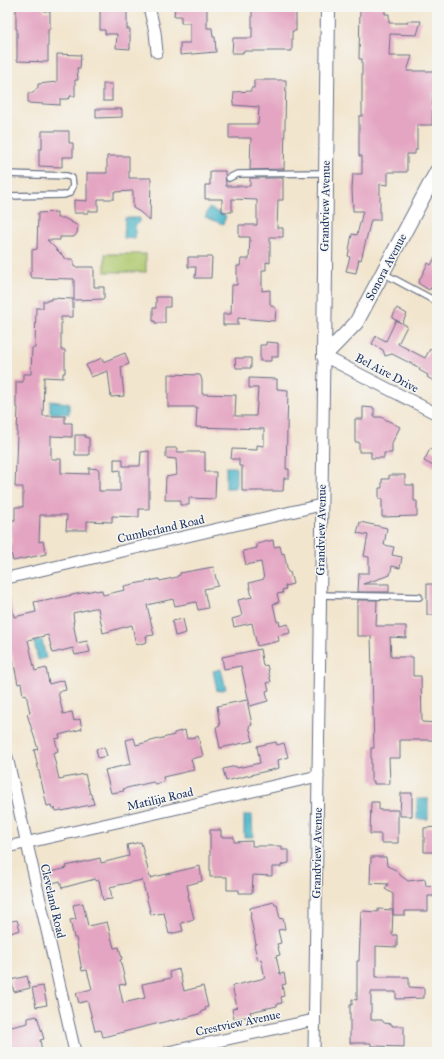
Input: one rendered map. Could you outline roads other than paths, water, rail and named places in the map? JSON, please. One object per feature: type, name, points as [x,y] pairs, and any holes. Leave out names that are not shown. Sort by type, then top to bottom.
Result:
[{"type":"street","points":[[149,7],[155,32],[157,52]]},
{"type":"street","name":"Grandview Avenue","points":[[314,1052],[328,7]]},
{"type":"street","name":"Sonora Avenue","points":[[324,356],[356,323],[437,171]]},
{"type":"street","name":"Bel Aire Drive","points":[[324,356],[437,414]]},
{"type":"street","name":"Cumberland Road","points":[[7,578],[321,505]]},
{"type":"street","name":"Cleveland Road","points":[[7,757],[75,1052]]},
{"type":"street","name":"Matilija Road","points":[[7,847],[318,776]]},
{"type":"street","name":"Crestview Avenue","points":[[168,1052],[314,1020]]},
{"type":"lane","points":[[229,178],[237,174],[326,173]]},
{"type":"lane","points":[[7,174],[67,176],[72,178],[73,186],[70,193],[64,195],[7,196]]},
{"type":"lane","points":[[383,273],[437,302]]},
{"type":"lane","points":[[320,594],[419,598]]},
{"type":"water","points":[[209,208],[226,216],[223,224],[205,217]]},
{"type":"water","points":[[125,218],[140,218],[139,222],[135,226],[135,239],[124,238]]},
{"type":"water","points":[[50,401],[69,403],[69,414],[50,413]]},
{"type":"water","points":[[226,467],[236,467],[236,488],[226,488]]},
{"type":"water","points":[[42,640],[46,658],[38,660],[34,642]]},
{"type":"water","points":[[221,669],[226,689],[217,691],[213,671]]},
{"type":"water","points":[[417,799],[428,799],[428,819],[417,819]]},
{"type":"water","points":[[244,815],[252,815],[253,837],[244,837]]}]
